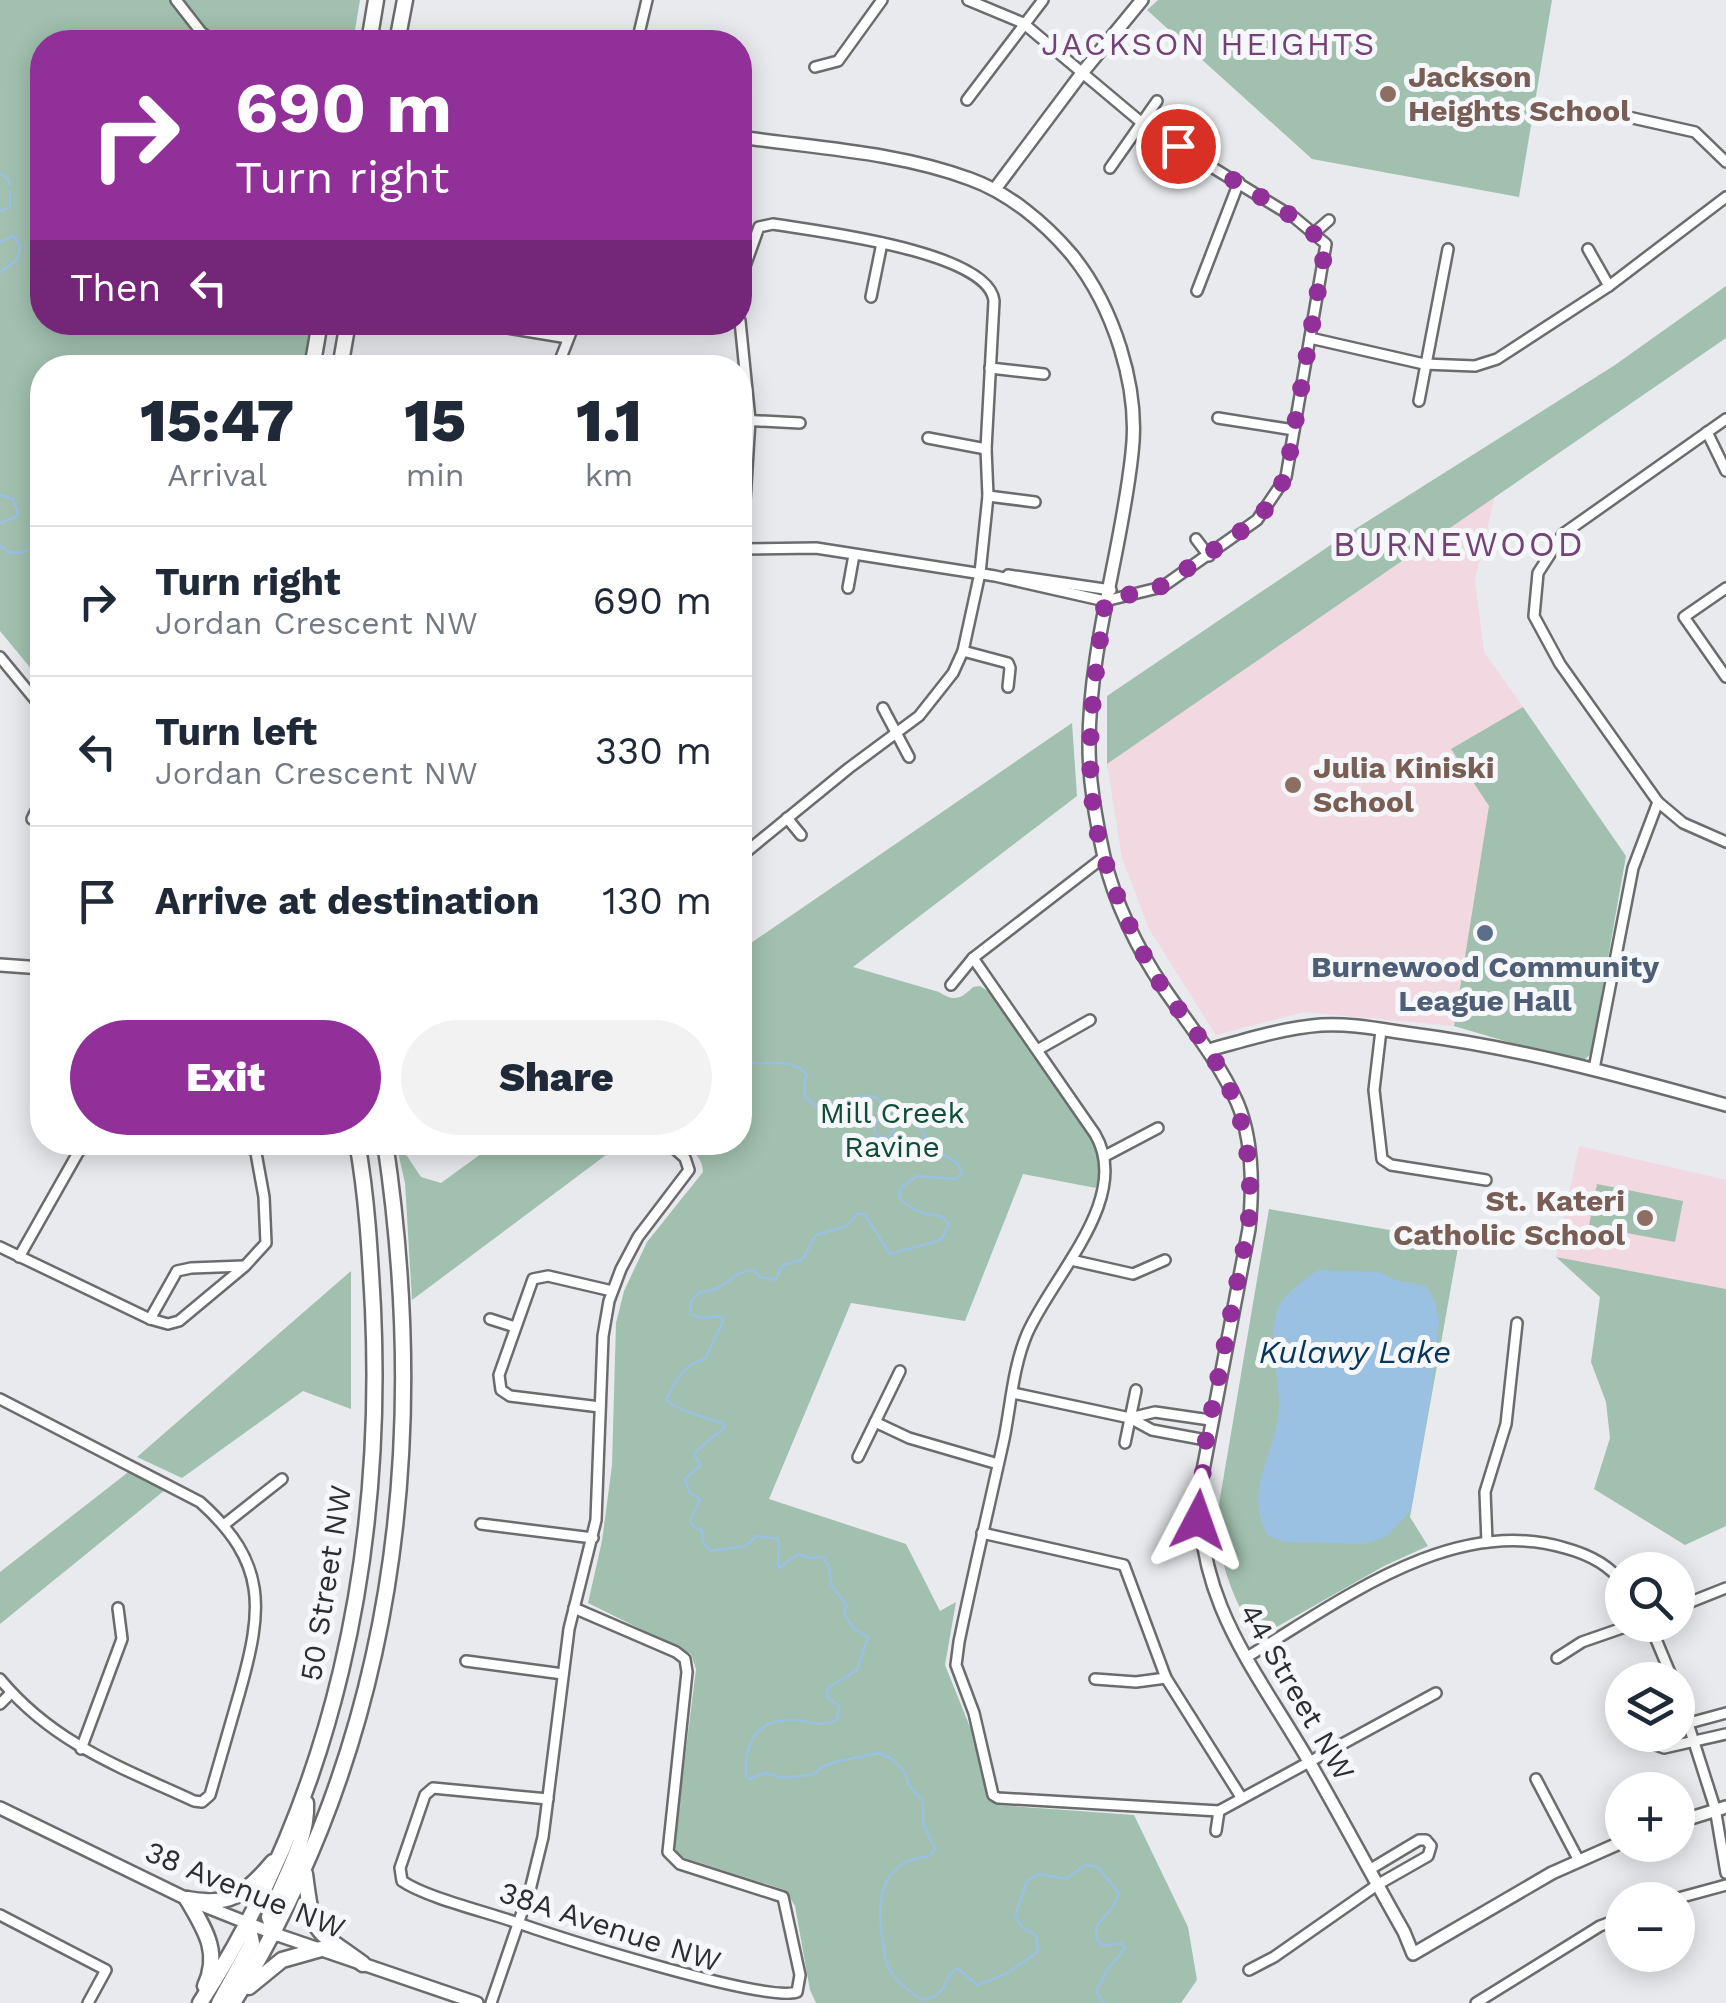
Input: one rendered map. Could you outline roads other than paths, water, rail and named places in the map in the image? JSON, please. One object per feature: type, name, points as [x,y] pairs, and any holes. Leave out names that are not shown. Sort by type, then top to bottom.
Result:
[{"type":"main road","points":[[371,30],[376,0]]},
{"type":"main road","points":[[400,30],[405,0]]},
{"type":"main road","name":"50 Street NW","points":[[199,2003],[248,1924],[284,1850],[306,1796],[348,1643],[370,1494],[374,1342],[370,1256],[358,1155]]},
{"type":"main road","name":"50 Street NW","points":[[229,2002],[275,1934],[305,1872],[346,1767],[381,1621],[396,1515],[402,1406],[402,1302],[386,1155]]},
{"type":"main road","points":[[275,1934],[269,1917],[301,1839],[307,1819],[306,1796]]},
{"type":"main road","points":[[187,1899],[212,1904],[247,1891],[284,1850]]},
{"type":"main road","points":[[305,1872],[310,1917],[315,1927],[363,1964]]},
{"type":"main road","points":[[187,1899],[205,1929],[213,1953],[199,2003]]},
{"type":"main road","points":[[229,2002],[252,1943],[248,1924]]},
{"type":"main road","points":[[229,2002],[282,1960],[321,1949]]},
{"type":"street","points":[[176,0],[199,30]]},
{"type":"street","points":[[640,30],[648,0]]},
{"type":"street","points":[[815,67],[838,61],[882,0]]},
{"type":"street","points":[[752,549],[816,548],[1123,595],[1162,586],[1208,556],[1257,520],[1286,476],[1326,244],[1295,218],[1142,122],[1023,23],[968,0]]},
{"type":"street","points":[[968,100],[1043,0]]},
{"type":"street","points":[[995,189],[1142,0]]},
{"type":"street","points":[[1110,168],[1157,101]]},
{"type":"street","points":[[1606,112],[1695,132],[1726,162]]},
{"type":"street","name":"44 Street NW","points":[[752,139],[924,164],[995,189],[1039,222],[1081,266],[1096,288],[1119,342],[1129,386],[1133,450],[1106,595],[1089,744],[1092,798],[1104,857],[1128,923],[1160,984],[1209,1050],[1238,1105],[1252,1195],[1206,1440],[1198,1520],[1225,1622],[1310,1762],[1404,1932],[1412,1954],[1578,1859]]},
{"type":"street","points":[[1197,291],[1239,182]]},
{"type":"street","points":[[1310,338],[1424,364],[1475,366],[1497,358],[1609,286],[1726,197]]},
{"type":"street","points":[[1313,234],[1329,220]]},
{"type":"street","points":[[752,249],[760,228],[773,224],[882,242],[925,251],[985,282],[994,292],[986,449],[988,496],[980,574],[964,651],[936,697],[919,716],[752,847]]},
{"type":"street","points":[[872,297],[882,242]]},
{"type":"street","points":[[1419,401],[1448,249]]},
{"type":"street","points":[[1588,249],[1609,286]]},
{"type":"street","points":[[550,335],[568,338]]},
{"type":"street","points":[[562,355],[569,335]]},
{"type":"street","points":[[990,368],[1044,374]]},
{"type":"street","points":[[1218,418],[1294,430]]},
{"type":"street","points":[[1726,419],[1563,534],[1538,573],[1534,616],[1560,664],[1658,802],[1683,823],[1726,842]]},
{"type":"street","points":[[752,420],[800,423]]},
{"type":"street","points":[[1707,432],[1726,471]]},
{"type":"street","points":[[928,438],[986,449]]},
{"type":"street","points":[[1286,476],[1299,480]]},
{"type":"street","points":[[988,496],[1035,502]]},
{"type":"street","points":[[1196,539],[1208,556]]},
{"type":"street","points":[[848,588],[854,554]]},
{"type":"street","points":[[1726,588],[1684,617],[1726,677]]},
{"type":"street","points":[[964,651],[1008,663],[1008,687]]},
{"type":"street","points":[[1,662],[30,695]]},
{"type":"street","points":[[882,708],[909,757]]},
{"type":"street","points":[[1594,1068],[1633,868],[1658,802]]},
{"type":"street","points":[[787,818],[800,835]]},
{"type":"street","points":[[951,984],[973,958],[1104,857]]},
{"type":"street","points":[[973,958],[1095,1134],[1105,1156],[1107,1173],[1104,1193],[1071,1260],[1028,1332],[1017,1362],[956,1665],[974,1713],[993,1794],[998,1798],[1218,1811],[1436,1693]]},
{"type":"street","points":[[0,965],[30,967]]},
{"type":"street","points":[[1040,1050],[1090,1020]]},
{"type":"street","points":[[1209,1050],[1322,1025],[1381,1030],[1474,1042],[1594,1068],[1726,1104]]},
{"type":"street","points":[[1381,1030],[1374,1090],[1385,1164],[1486,1180]]},
{"type":"street","points":[[1105,1156],[1158,1128]]},
{"type":"street","points":[[19,1256],[76,1155]]},
{"type":"street","points":[[0,1248],[168,1324],[187,1315],[266,1243],[264,1197],[256,1155]]},
{"type":"street","points":[[491,2003],[537,1866],[574,1608],[593,1538],[599,1486],[603,1336],[612,1291],[644,1227],[689,1170],[682,1155]]},
{"type":"street","points":[[1071,1260],[1134,1274],[1166,1260]]},
{"type":"street","points":[[150,1319],[177,1271],[245,1266]]},
{"type":"street","points":[[600,1407],[514,1397],[501,1390],[499,1375],[528,1287],[536,1277],[548,1276],[612,1291]]},
{"type":"street","points":[[490,1319],[515,1327]]},
{"type":"street","points":[[1486,1542],[1484,1492],[1506,1424],[1517,1324]]},
{"type":"street","points":[[858,1457],[900,1371]]},
{"type":"street","points":[[1125,1443],[1136,1390]]},
{"type":"street","points":[[1013,1393],[1130,1418],[1152,1430],[1206,1440]]},
{"type":"street","points":[[0,1400],[200,1502],[225,1524],[246,1557],[256,1588],[257,1622],[210,1795],[202,1802],[81,1749],[52,1731],[0,1679]]},
{"type":"street","points":[[1130,1418],[1155,1412],[1210,1420]]},
{"type":"street","points":[[875,1422],[909,1438],[998,1464]]},
{"type":"street","points":[[225,1524],[282,1479]]},
{"type":"street","points":[[481,1524],[593,1538]]},
{"type":"street","points":[[982,1533],[1124,1565],[1166,1678],[1241,1797]]},
{"type":"street","points":[[1247,1657],[1357,1592],[1429,1557],[1486,1542],[1558,1546],[1584,1554],[1605,1567]]},
{"type":"street","points":[[1695,1601],[1726,1588]]},
{"type":"street","points":[[81,1749],[122,1639],[118,1608]]},
{"type":"street","name":"38A Avenue NW","points":[[548,1799],[433,1788],[425,1795],[400,1868],[402,1880],[696,1986],[780,1999],[792,1997],[800,1985],[788,1907],[783,1897],[680,1864],[669,1855],[685,1659],[574,1608]]},
{"type":"street","points":[[1557,1658],[1582,1642],[1605,1634]]},
{"type":"street","points":[[466,1661],[563,1674]]},
{"type":"street","points":[[1094,1680],[1136,1682],[1166,1678]]},
{"type":"street","points":[[0,1704],[11,1693]]},
{"type":"street","points":[[1695,1722],[1726,1713]]},
{"type":"street","points":[[1726,1734],[1695,1742],[1720,1808],[1726,1873]]},
{"type":"street","points":[[1536,1779],[1578,1859],[1605,1849]]},
{"type":"street","name":"38 Avenue NW","points":[[0,1808],[187,1899],[248,1924],[477,2003]]},
{"type":"street","points":[[1695,1816],[1720,1808]]},
{"type":"street","points":[[1216,1831],[1218,1811]]},
{"type":"street","points":[[1249,1970],[1428,1856],[1432,1850],[1430,1843],[1419,1840],[1368,1870]]},
{"type":"street","points":[[1695,1893],[1726,1884]]},
{"type":"street","points":[[0,1915],[106,1970],[88,2003]]},
{"type":"street","points":[[1476,2003],[1605,1924]]},
{"type":"water","name":"Kulawy Lake","points":[[1319,1270],[1379,1272],[1395,1280],[1426,1286],[1435,1301],[1439,1320],[1432,1389],[1411,1510],[1386,1537],[1363,1544],[1285,1542],[1268,1536],[1258,1501],[1278,1417],[1273,1340],[1276,1317],[1285,1297]]},
{"type":"waterway","points":[[0,174],[7,177],[10,185]]},
{"type":"waterway","points":[[0,211],[10,207],[10,192]]},
{"type":"waterway","points":[[0,242],[14,236],[20,246],[17,260],[0,272]]},
{"type":"waterway","points":[[0,495],[13,499],[18,512],[16,517],[0,523]]},
{"type":"waterway","points":[[0,545],[15,553],[30,549]]},
{"type":"waterway","points":[[752,1062],[784,1063],[800,1069],[807,1075],[805,1097],[821,1107],[851,1108],[859,1097],[879,1099],[883,1108],[874,1129],[877,1136],[887,1138],[902,1109],[911,1109],[930,1146],[957,1163],[962,1173],[956,1179],[917,1176],[900,1188],[899,1197],[908,1206],[941,1216],[949,1224],[941,1240],[890,1254],[865,1215],[858,1213],[846,1226],[816,1235],[802,1260],[783,1265],[775,1280],[760,1277],[754,1270],[745,1271],[717,1288],[699,1292],[691,1301],[690,1314],[701,1318],[721,1316],[723,1321],[705,1359],[686,1369],[666,1400],[723,1423],[724,1428],[696,1451],[701,1465],[685,1479],[689,1491],[700,1500],[690,1521],[702,1530],[703,1542],[711,1551],[746,1546],[756,1536],[778,1539],[779,1568],[798,1554],[823,1557],[831,1584],[847,1606],[844,1613],[854,1629],[868,1637],[857,1670],[828,1688],[827,1697],[839,1706],[837,1720],[819,1724],[789,1720],[768,1725],[750,1745],[746,1776],[750,1779],[765,1773],[784,1778],[815,1774],[821,1767],[839,1761],[879,1753],[894,1760],[904,1771],[909,1785],[923,1802],[923,1824],[935,1849],[930,1856],[902,1865],[886,1882],[880,1921],[888,1967],[922,2000],[941,1991],[957,1968],[977,1985],[1006,1974],[1038,1952],[1036,1935],[1023,1928],[1015,1916],[1027,1881],[1039,1874],[1066,1879],[1085,1865],[1098,1867],[1119,1893],[1096,1927],[1097,1939],[1103,1946],[1121,1943],[1125,1948],[1096,1992],[1104,2003]]},
{"type":"place","name":"Jackson Heights School","points":[[1388,94]]},
{"type":"place","name":"Julia Kiniski School","points":[[1293,785]]},
{"type":"place","name":"Burnewood Community League Hall","points":[[1485,933]]},
{"type":"place","name":"St. Kateri Catholic School","points":[[1645,1218]]},
{"type":"district","name":"JACKSON HEIGHTS","points":[[1209,44]]},
{"type":"district","name":"BURNEWOOD","points":[[1459,544]]},
{"type":"park label","name":"Mill Creek Ravine","points":[[892,1130]]}]
